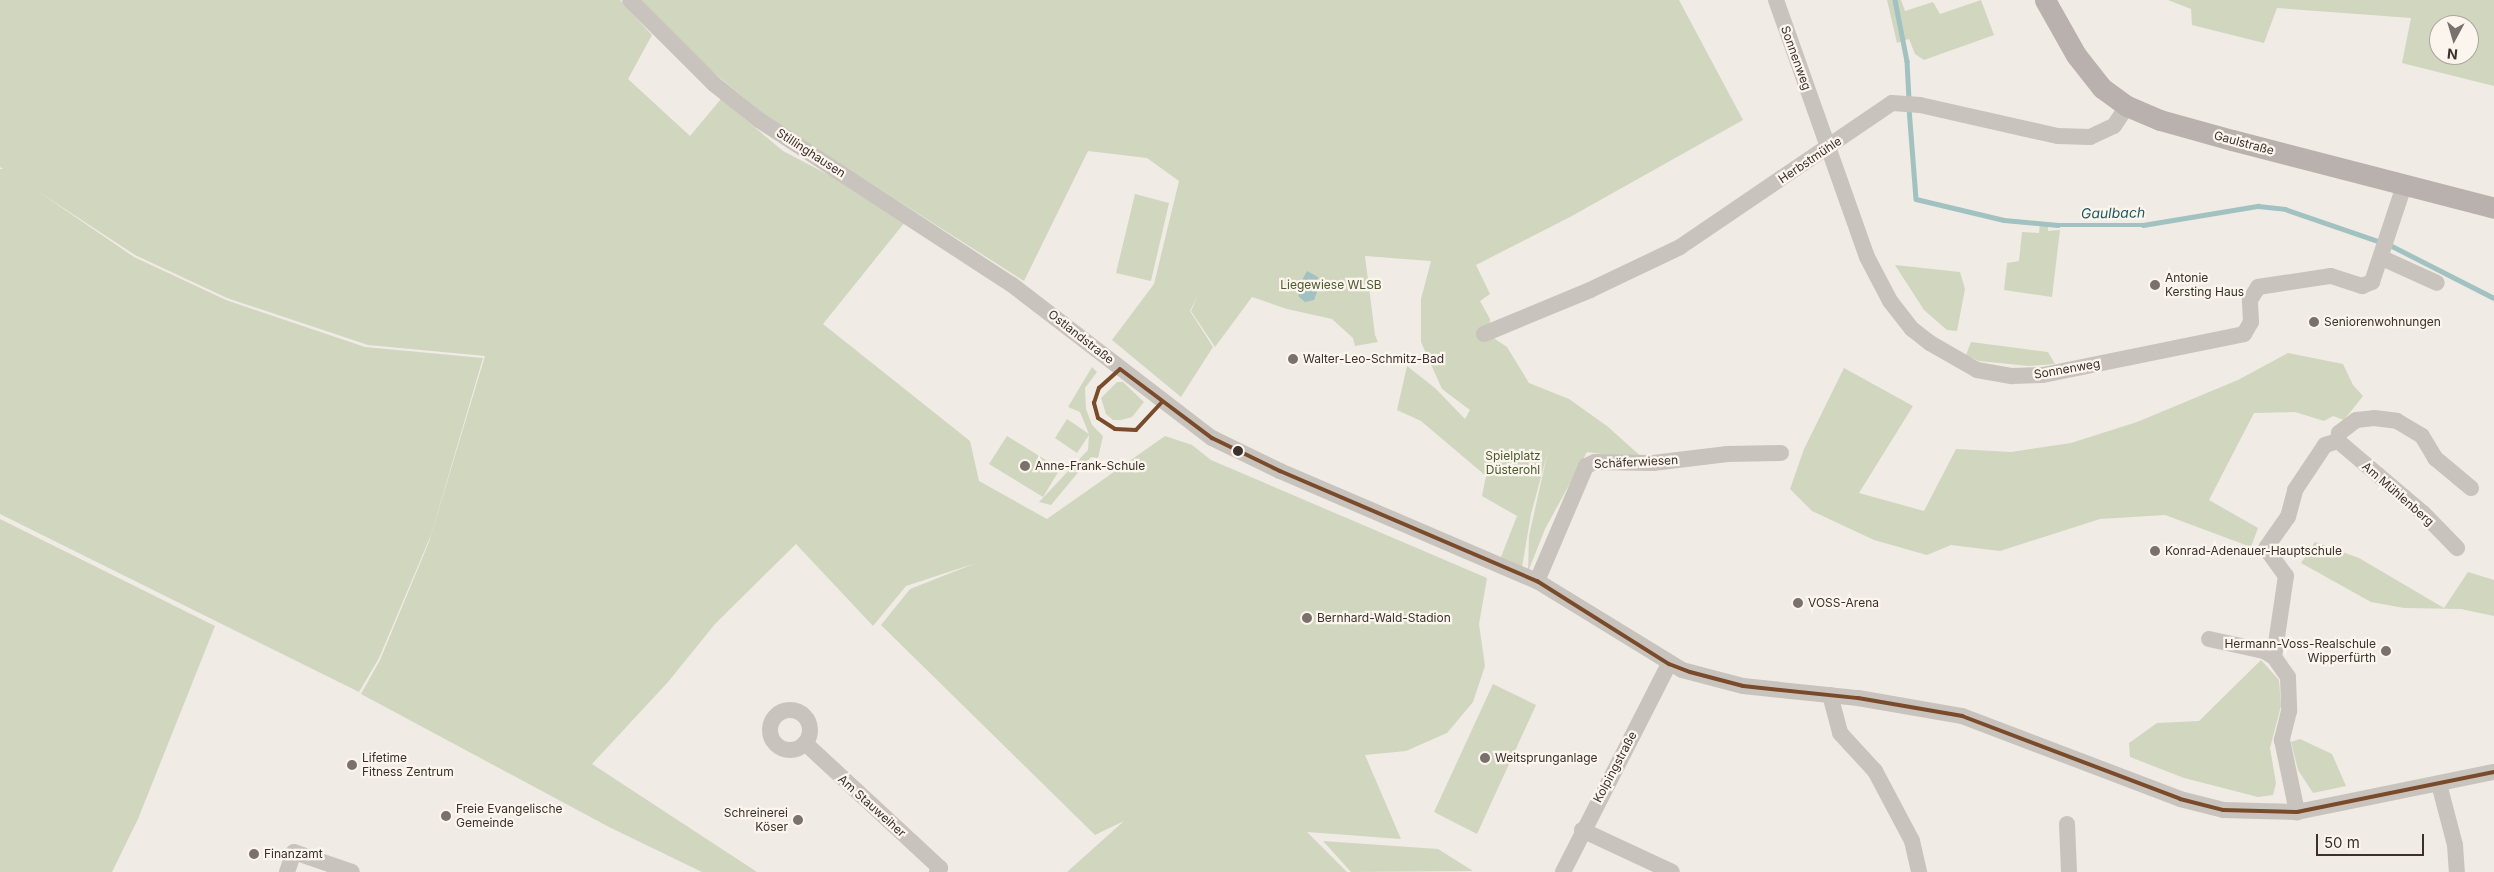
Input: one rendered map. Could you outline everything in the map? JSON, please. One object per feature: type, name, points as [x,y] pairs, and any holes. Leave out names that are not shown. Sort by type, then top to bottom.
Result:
[{"type":"main road","name":"Gaulstraße","points":[[2045,0],[2076,55],[2102,88],[2127,106],[2160,120],[2494,208]]},
{"type":"street","name":"Stillinghausen","points":[[630,0],[714,84],[759,120],[1011,284]]},
{"type":"street","name":"Sonnenweg","points":[[1776,0],[1867,257],[1890,301],[1912,328],[1930,343],[1977,370],[2012,376],[2043,375],[2244,334],[2251,322],[2250,300],[2258,287],[2331,276],[2362,286],[2376,275],[2382,255]]},
{"type":"street","name":"Herbstmühle","points":[[1484,334],[1498,320],[1680,247],[1828,149],[1892,103],[1902,102],[1920,105],[2058,136],[2090,137],[2114,126],[2127,106]]},
{"type":"street","points":[[2405,183],[2382,255],[2437,283]]},
{"type":"street","name":"Ostlandstraße","points":[[1011,284],[1212,438],[1272,467],[1537,581],[1669,664],[1743,686],[1830,695],[1962,716],[2180,799],[2223,810],[2297,812],[2494,772]]},
{"type":"street","points":[[2274,657],[2286,576],[2266,548],[2288,516],[2295,490],[2325,445],[2338,441],[2339,433],[2356,420],[2374,418],[2397,420],[2422,436],[2435,458],[2471,488]]},
{"type":"street","name":"Am Mühlenberg","points":[[2338,441],[2423,514],[2457,548]]},
{"type":"street","name":"Schäferwiesen","points":[[1537,581],[1586,466],[1596,462],[1653,463],[1727,454],[1780,453]]},
{"type":"street","points":[[2209,639],[2264,650],[2274,657],[2288,677],[2289,712],[2282,740],[2297,812]]},
{"type":"street","name":"Kolpingstraße","points":[[1563,872],[1582,830],[1669,664]]},
{"type":"street","points":[[1830,695],[1840,733],[1875,771],[1912,841],[1919,872]]},
{"type":"street","name":"Am Stauweiher","points":[[805,743],[941,871]]},
{"type":"street","points":[[2439,784],[2455,845],[2457,872]]},
{"type":"street","points":[[2067,824],[2069,872]]},
{"type":"street","points":[[1582,830],[1672,872]]},
{"type":"street","points":[[287,872],[294,852],[352,872]]},
{"type":"green space","points":[[0,0],[620,0],[652,35],[628,79],[690,136],[721,99],[783,151],[909,217],[823,324],[970,441],[979,481],[1047,519],[1165,436],[1192,445],[1211,460],[1487,578],[1479,624],[1485,666],[1473,702],[1447,733],[1406,751],[1365,755],[1401,839],[1307,832],[1347,872],[1067,872],[1124,821],[1095,835],[881,625],[910,589],[976,563],[906,586],[873,626],[796,544],[715,624],[668,682],[592,764],[757,872],[702,872],[609,827],[361,694],[380,660],[429,542],[485,356],[368,345],[227,298],[135,255],[36,190],[134,257],[226,300],[365,347],[483,358],[431,535],[379,658],[359,692],[0,514],[0,169],[3,169],[0,167]]},
{"type":"green space","points":[[637,0],[1679,0],[1743,120],[1570,217],[1476,265],[1490,294],[1480,301],[1490,319],[1489,335],[1507,347],[1529,383],[1569,399],[1607,426],[1645,460],[1587,452],[1545,529],[1528,572],[1529,536],[1548,451],[1531,514],[1522,567],[1501,557],[1517,516],[1482,496],[1486,476],[1421,421],[1397,410],[1407,366],[1435,388],[1465,419],[1470,410],[1442,389],[1421,342],[1421,299],[1431,261],[1365,256],[1375,335],[1378,342],[1355,346],[1353,338],[1332,319],[1287,309],[1252,297],[1215,347],[1191,311],[1198,295],[1190,311],[1213,347],[1181,397],[1112,340],[1154,284],[1179,181],[1147,158],[1088,151],[1024,281],[771,120],[696,58]]},
{"type":"green space","points":[[1887,0],[1901,0],[1905,11],[1933,2],[1940,14],[1981,0],[1994,35],[1924,60],[1915,54],[1909,39],[1897,43]]},
{"type":"green space","points":[[2168,0],[2494,0],[2494,86],[2402,63],[2411,18],[2277,8],[2264,43],[2192,25],[2191,9]]},
{"type":"green space","points":[[1135,194],[1169,203],[1151,281],[1116,273]]},
{"type":"green space","points":[[2040,223],[2048,224],[2048,231],[2060,230],[2052,297],[2004,290],[2007,263],[2019,261],[2022,232],[2039,233]]},
{"type":"green space","points":[[1895,265],[1960,272],[1965,289],[1957,331],[1947,330],[1924,310]]},
{"type":"green space","points":[[1971,342],[2048,352],[2055,364],[2029,366],[1979,361],[1966,355]]},
{"type":"green space","points":[[2288,353],[2343,364],[2353,385],[2363,396],[2344,420],[2333,416],[2324,421],[2295,412],[2254,413],[2209,500],[2258,528],[2251,547],[2165,515],[2100,519],[2000,551],[1951,545],[1927,555],[1874,540],[1812,511],[1790,489],[1804,449],[1844,368],[1913,406],[1859,493],[1924,511],[1956,449],[2011,452],[2071,443],[2137,422],[2238,380]]},
{"type":"green space","points":[[1092,367],[1097,372],[1085,388],[1086,409],[1092,425],[1103,436],[1098,458],[1091,457],[1051,505],[1039,502],[1088,450],[1089,435],[1077,453],[1055,438],[1067,419],[1089,434],[1080,412],[1068,407]]},
{"type":"green space","points":[[1117,382],[1123,382],[1144,402],[1132,417],[1113,420],[1106,414],[1101,398]]},
{"type":"green space","name":"Anne-Frank-Schule","points":[[1007,436],[1060,469],[1043,497],[989,464]]},
{"type":"green space","points":[[0,519],[215,626],[138,819],[112,872],[0,872]]},
{"type":"green space","points":[[2315,542],[2359,558],[2444,608],[2468,572],[2494,580],[2494,616],[2461,609],[2404,608],[2371,602],[2301,563]]},
{"type":"green space","points":[[2261,660],[2279,680],[2281,706],[2270,748],[2276,783],[2273,795],[2258,797],[2184,778],[2130,757],[2129,743],[2157,723],[2199,721]]},
{"type":"green space","name":"Weitsprunganlage","points":[[1493,684],[1536,705],[1477,834],[1434,812]]},
{"type":"green space","points":[[2300,739],[2332,754],[2346,786],[2313,793],[2298,770],[2291,742]]},
{"type":"green space","points":[[1323,841],[1438,849],[1473,871],[1351,872]]},
{"type":"water","points":[[1307,271],[1318,277],[1317,292],[1314,300],[1305,302],[1299,297],[1297,289]]},
{"type":"waterway","name":"Gaulbach","points":[[1895,0],[1907,61],[1909,100]]},
{"type":"waterway","name":"Gaulbach","points":[[1909,108],[1916,199],[2004,220],[2058,225],[2143,225],[2258,206],[2285,209],[2381,242]]},
{"type":"waterway","name":"Gaulbach","points":[[2388,244],[2494,298]]},
{"type":"transit line","points":[[1162,402],[1136,430],[1115,429],[1098,418],[1094,403],[1099,388],[1120,369],[1212,438],[1280,471],[1537,581],[1669,664],[1690,672],[1743,686],[1858,698],[1962,716],[2180,799],[2223,810],[2297,812],[2494,772]]},
{"type":"place","name":"Antonie Kersting Haus","points":[[2155,285]]},
{"type":"place","name":"Seniorenwohnungen","points":[[2314,322]]},
{"type":"place","name":"Walter-Leo-Schmitz-Bad","points":[[1293,359]]},
{"type":"place","name":"Anne-Frank-Schule","points":[[1025,466]]},
{"type":"place","name":"Konrad-Adenauer-Hauptschule","points":[[2155,551]]},
{"type":"place","name":"VOSS-Arena","points":[[1798,603]]},
{"type":"place","name":"Bernhard-Wald-Stadion","points":[[1307,618]]},
{"type":"place","name":"Hermann-Voss-Realschule Wipperfürth","points":[[2386,651]]},
{"type":"place","name":"Weitsprunganlage","points":[[1485,758]]},
{"type":"place","name":"Lifetime Fitness Zentrum","points":[[352,765]]},
{"type":"place","name":"Freie Evangelische Gemeinde","points":[[446,816]]},
{"type":"place","name":"Schreinerei Köser","points":[[798,820]]},
{"type":"place","name":"Finanzamt","points":[[254,854]]},
{"type":"park label","name":"Liegewiese WLSB","points":[[1331,285]]},
{"type":"park label","name":"Spielplatz Düsterohl","points":[[1513,463]]}]
